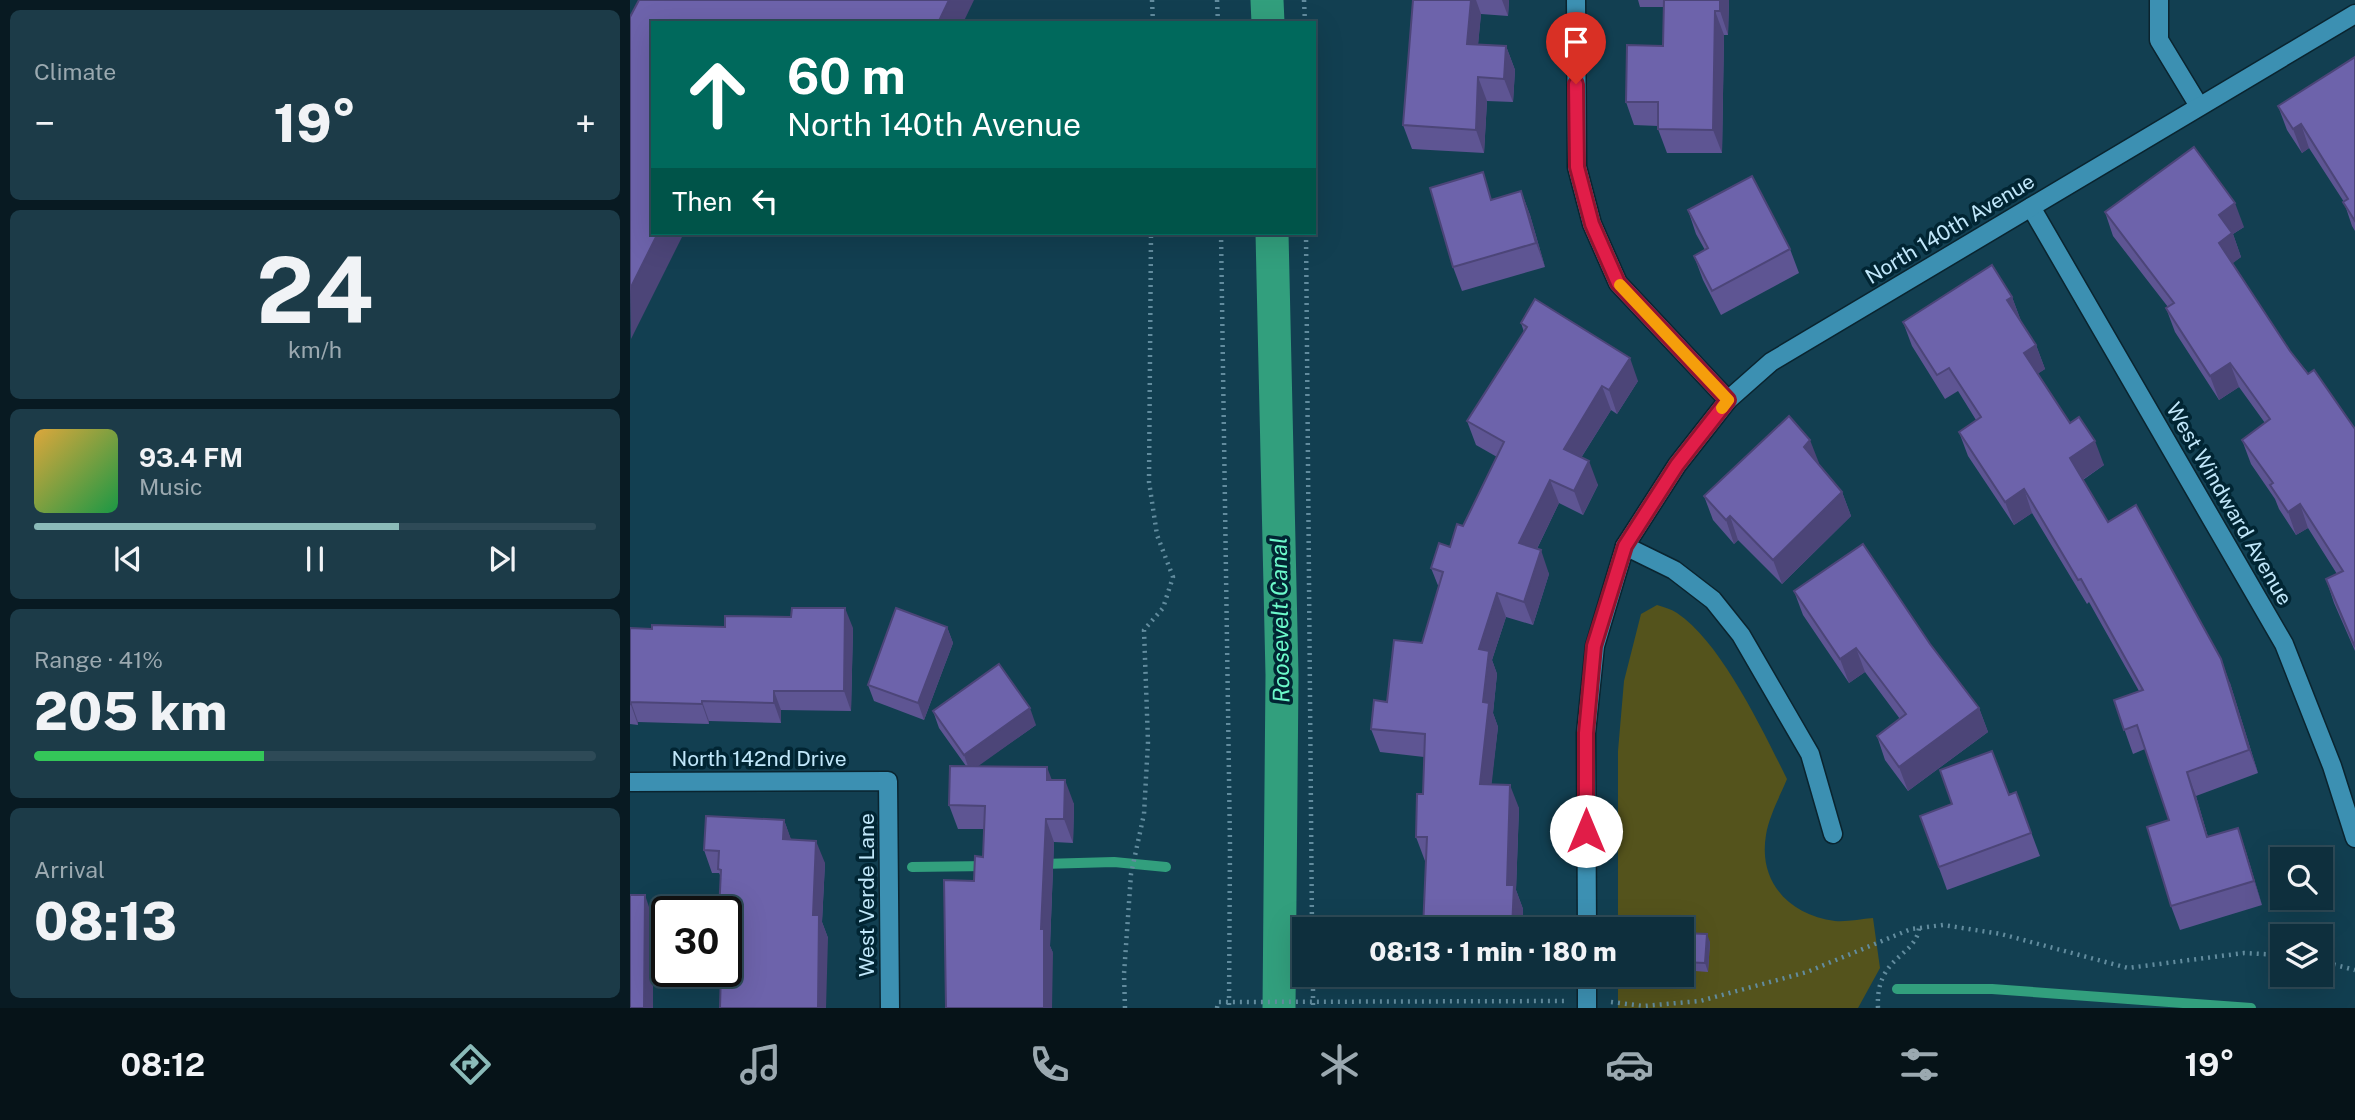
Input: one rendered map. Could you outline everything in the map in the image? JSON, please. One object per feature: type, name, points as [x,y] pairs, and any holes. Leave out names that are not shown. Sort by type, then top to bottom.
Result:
[{"type":"street","points":[[1576,0],[1577,167],[1592,224],[1618,283],[1728,400]]},
{"type":"street","points":[[2159,0],[2159,40],[2199,106]]},
{"type":"street","name":"North 140th Avenue","points":[[1587,917],[1586,733],[1594,646],[1625,546],[1677,465],[1728,400],[1771,362],[2355,15]]},
{"type":"street","name":"West Windward Avenue","points":[[2031,207],[2284,645],[2332,766],[2355,838]]},
{"type":"street","points":[[1625,546],[1674,570],[1713,600],[1741,635],[1810,754],[1833,834]]},
{"type":"street","name":"North 142nd Drive","points":[[630,782],[888,781]]},
{"type":"street","name":"West Verde Lane","points":[[888,781],[890,1008]]},
{"type":"street","points":[[1587,987],[1587,1008]]},
{"type":"path","points":[[1152,0],[1153,21]]},
{"type":"path","points":[[1217,0],[1218,21]]},
{"type":"path","points":[[1304,0],[1304,21]]},
{"type":"path","points":[[1125,1008],[1124,974],[1131,874],[1145,802],[1148,742],[1144,630],[1163,608],[1173,578],[1157,535],[1149,482],[1151,235]]},
{"type":"path","points":[[1221,235],[1229,1005]]},
{"type":"path","points":[[1306,235],[1312,917]]},
{"type":"path","points":[[1607,1002],[1644,1006],[1700,1001],[1807,972],[1919,928],[1943,925],[2001,934],[2128,968],[2244,953],[2270,954]]},
{"type":"path","points":[[1878,1008],[1877,990],[1885,970],[1918,937],[1919,928]]},
{"type":"path","points":[[2333,964],[2355,970]]},
{"type":"path","points":[[1313,987],[1313,1005]]},
{"type":"path","points":[[1217,1008],[1218,1002],[1229,1005],[1239,1002],[1302,1002],[1313,1005],[1565,1001]]},
{"type":"shaded area","points":[[1657,605],[1670,609],[1693,626],[1709,644],[1740,689],[1787,779],[1766,835],[1767,867],[1780,893],[1791,904],[1818,918],[1840,921],[1873,918],[1880,968],[1858,1008],[1618,1008],[1618,987],[1694,987],[1694,917],[1618,917],[1618,751],[1624,681],[1641,614]]},
{"type":"building","points":[[639,0],[949,0],[939,21],[651,21],[651,235],[657,235],[630,289],[630,17]]},
{"type":"building","points":[[1413,0],[1471,0],[1467,44],[1506,46],[1504,79],[1478,77],[1476,130],[1403,125]]},
{"type":"building","points":[[1664,0],[1720,0],[1720,11],[1715,11],[1713,130],[1658,129],[1658,102],[1626,102],[1627,45],[1663,46]]},
{"type":"building","points":[[2355,57],[2355,221],[2343,202],[2348,199],[2301,124],[2293,129],[2278,106]]},
{"type":"building","points":[[2194,147],[2235,203],[2219,215],[2232,233],[2219,243],[2290,351],[2308,374],[2314,370],[2355,429],[2355,647],[2326,579],[2343,571],[2300,504],[2288,512],[2270,485],[2273,483],[2242,440],[2270,419],[2230,363],[2210,376],[2166,308],[2174,303],[2105,212]]},
{"type":"building","points":[[1483,172],[1491,200],[1521,191],[1536,243],[1453,267],[1430,188]]},
{"type":"building","points":[[1752,176],[1790,249],[1712,291],[1694,256],[1708,248],[1688,210]]},
{"type":"building","points":[[1992,265],[2012,297],[2007,300],[2036,345],[2024,353],[2070,423],[2079,417],[2095,441],[2070,458],[2108,522],[2136,505],[2221,659],[2249,750],[2187,772],[2207,837],[2238,828],[2254,881],[2171,906],[2147,827],[2169,820],[2137,725],[2124,730],[2114,700],[2143,690],[2081,579],[2078,580],[2024,489],[2005,502],[1959,432],[1981,417],[1949,368],[1937,375],[1903,322]]},
{"type":"building","points":[[1535,299],[1630,358],[1609,390],[1602,386],[1564,449],[1589,461],[1574,491],[1550,480],[1519,543],[1541,550],[1524,602],[1497,593],[1479,649],[1489,651],[1483,702],[1489,703],[1480,784],[1510,785],[1507,885],[1514,885],[1513,917],[1424,917],[1427,837],[1416,837],[1417,794],[1423,794],[1425,734],[1371,729],[1374,700],[1387,702],[1394,640],[1422,643],[1443,572],[1431,568],[1439,543],[1450,547],[1457,524],[1463,526],[1504,442],[1467,421],[1527,327],[1521,323]]},
{"type":"building","points":[[1789,416],[1810,440],[1804,447],[1842,492],[1773,560],[1730,516],[1726,520],[1704,496]]},
{"type":"building","points":[[1863,544],[1930,644],[1979,708],[1899,767],[1877,736],[1906,714],[1856,648],[1840,659],[1794,591]]},
{"type":"building","points":[[792,608],[845,608],[844,691],[774,691],[774,703],[702,701],[702,704],[631,702],[630,705],[630,628],[652,629],[652,625],[725,627],[725,616],[791,617]]},
{"type":"building","points":[[896,608],[947,627],[918,703],[868,685]]},
{"type":"building","points":[[999,664],[1030,708],[964,755],[933,711]]},
{"type":"building","points":[[1992,751],[2009,795],[2016,792],[2031,833],[1939,867],[1920,816],[1952,804],[1940,770]]},
{"type":"building","points":[[950,766],[1047,767],[1047,780],[1065,780],[1064,819],[1046,819],[1041,929],[1044,929],[1044,1008],[946,1008],[944,880],[974,881],[975,856],[983,857],[985,806],[949,805]]},
{"type":"building","points":[[706,816],[784,820],[783,839],[816,841],[813,915],[819,915],[818,1008],[720,1008],[721,987],[742,987],[742,896],[720,896],[719,851],[704,850]]},
{"type":"building","points":[[630,895],[645,895],[644,1008],[630,1008]]},
{"type":"building","points":[[1694,933],[1707,934],[1705,963],[1694,963]]},
{"type":"waterway","name":"Roosevelt Canal","points":[[1267,0],[1268,21]]},
{"type":"waterway","name":"Roosevelt Canal","points":[[1272,235],[1282,675],[1279,1008]]},
{"type":"waterway","points":[[1042,864],[1114,862],[1166,867]]},
{"type":"waterway","points":[[912,867],[988,866]]},
{"type":"waterway","points":[[1897,989],[1992,989],[2251,1008]]},
{"type":"slow traffic","points":[[1620,285],[1728,400],[1722,408]]},
{"type":"route","points":[[1576,84],[1577,167],[1592,224],[1618,283],[1728,400],[1677,465],[1625,546],[1594,646],[1586,733],[1586,831]]}]
